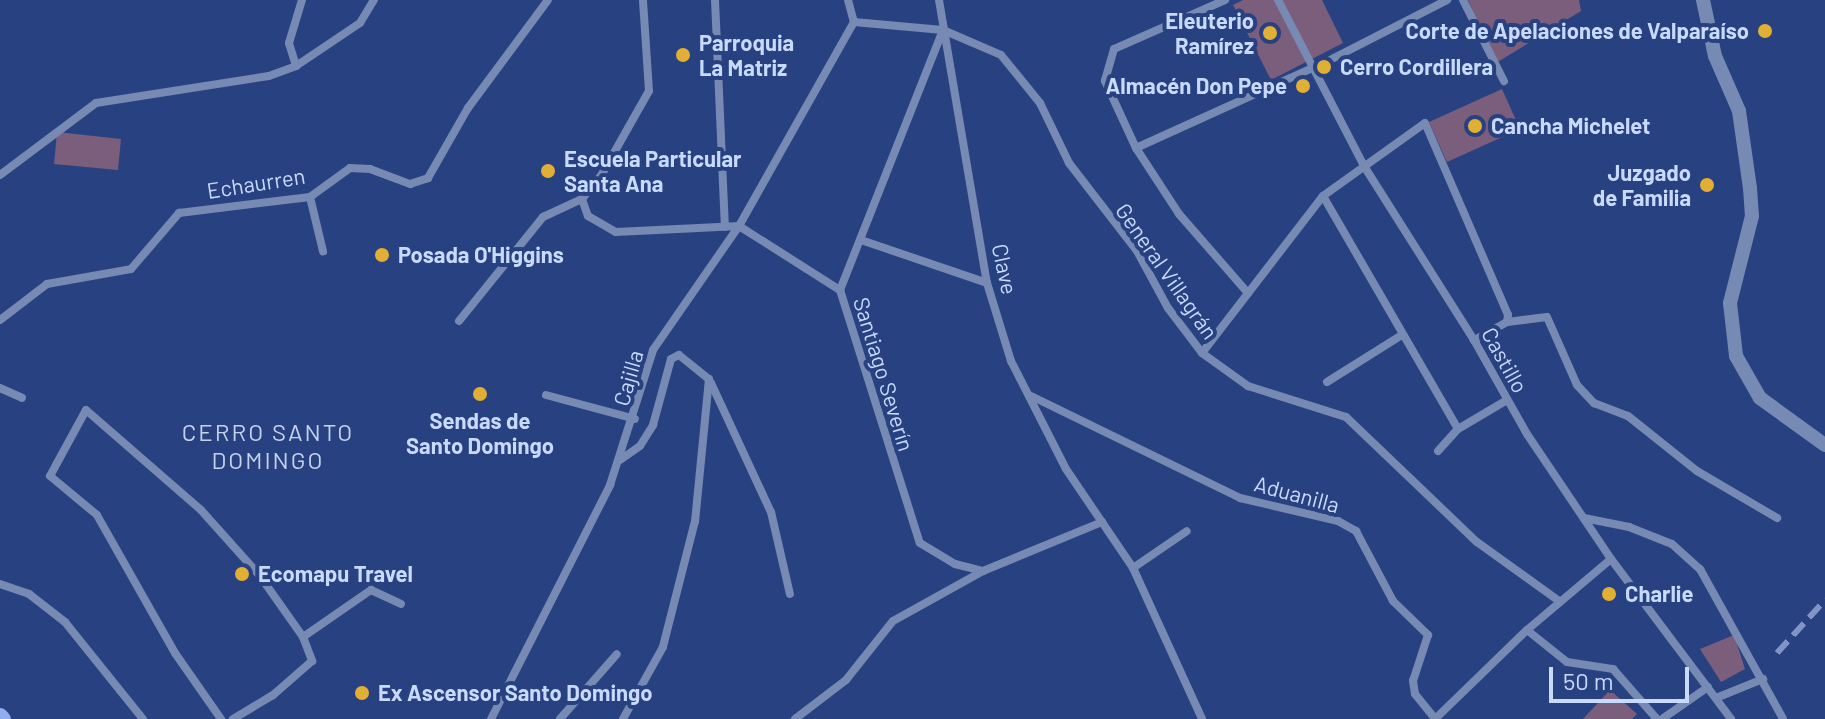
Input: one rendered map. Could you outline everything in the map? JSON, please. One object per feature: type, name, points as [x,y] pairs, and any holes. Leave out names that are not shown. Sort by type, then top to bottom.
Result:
[{"type":"street","points":[[296,66],[289,43],[302,0]]},
{"type":"street","points":[[0,175],[96,103],[269,76],[296,66],[360,23],[374,0]]},
{"type":"street","name":"Echaurren","points":[[0,320],[47,284],[131,269],[179,213],[310,197],[350,168],[370,169],[410,184],[428,178],[468,108],[548,0]]},
{"type":"street","points":[[459,321],[543,217],[582,199],[602,174],[649,91],[643,0]]},
{"type":"street","points":[[715,0],[725,227]]},
{"type":"street","points":[[848,0],[854,22]]},
{"type":"street","name":"Clave","points":[[939,0],[987,283],[1011,361],[1066,469],[1133,568],[1202,719]]},
{"type":"street","points":[[1225,0],[1114,49],[1106,66],[1105,81],[1136,148],[1179,214],[1248,293]]},
{"type":"street","name":"Castillo","points":[[1278,0],[1364,166],[1474,340],[1507,400],[1611,559],[1731,719]]},
{"type":"street","points":[[1136,148],[1314,68],[1447,0]]},
{"type":"street","points":[[1463,0],[1504,81]]},
{"type":"street","points":[[1703,0],[1715,56],[1739,111],[1750,188],[1752,216],[1730,303],[1736,356],[1760,398],[1825,445]]},
{"type":"street","name":"General Villagrán","points":[[854,22],[943,30],[1001,55],[1040,103],[1069,163],[1137,251],[1168,308],[1202,353],[1248,386],[1346,417],[1477,542],[1559,601]]},
{"type":"street","name":"Cajilla","points":[[491,719],[620,460],[635,419],[653,350],[739,226],[854,22]]},
{"type":"street","points":[[840,290],[943,30]]},
{"type":"street","points":[[1202,353],[1323,196],[1425,123],[1505,304],[1507,322]]},
{"type":"street","points":[[1323,196],[1458,429]]},
{"type":"street","points":[[310,197],[323,251]]},
{"type":"street","points":[[582,199],[588,216],[616,232],[739,226]]},
{"type":"street","name":"Santiago Severín","points":[[739,226],[840,290],[920,543],[945,560],[983,571]]},
{"type":"street","points":[[861,240],[987,283]]},
{"type":"street","points":[[1474,340],[1507,322],[1547,317],[1577,385],[1594,403],[1628,416],[1697,471],[1777,518]]},
{"type":"street","points":[[1327,382],[1402,335]]},
{"type":"street","points":[[620,460],[640,446],[653,425],[671,359],[679,355],[709,379],[771,512],[790,594]]},
{"type":"street","points":[[623,719],[663,647],[695,521],[709,379]]},
{"type":"street","points":[[0,388],[22,398]]},
{"type":"street","points":[[546,395],[635,419]]},
{"type":"street","name":"Aduanilla","points":[[1029,395],[1240,498],[1338,521],[1356,531],[1393,601],[1428,635],[1413,681],[1415,694],[1435,719]]},
{"type":"street","points":[[1438,451],[1458,429],[1507,400]]},
{"type":"street","points":[[221,719],[175,653],[97,515],[50,476],[86,410],[201,510],[260,576],[303,637],[312,661],[273,695],[233,719]]},
{"type":"street","points":[[1584,518],[1629,527],[1672,544],[1700,569],[1783,719]]},
{"type":"street","points":[[795,719],[846,680],[893,621],[983,571],[1102,522]]},
{"type":"street","points":[[1133,568],[1187,531]]},
{"type":"street","points":[[1435,719],[1527,630],[1611,559]]},
{"type":"street","points":[[0,584],[29,594],[65,622],[143,719]]},
{"type":"street","points":[[303,637],[371,590],[401,604]]},
{"type":"street","points":[[1527,630],[1567,662],[1613,669],[1660,719],[1708,687]]},
{"type":"street","points":[[560,719],[617,654]]},
{"type":"street","points":[[1716,698],[1763,679]]},
{"type":"shaded area","points":[[1243,0],[1322,0],[1343,43],[1271,80],[1233,5]]},
{"type":"shaded area","points":[[1468,0],[1579,0],[1581,11],[1496,63]]},
{"type":"shaded area","name":"Cancha Michelet","points":[[1502,89],[1520,129],[1447,162],[1429,122]]},
{"type":"shaded area","points":[[57,132],[121,139],[118,170],[54,164]]},
{"type":"shaded area","points":[[1734,635],[1745,669],[1721,682],[1700,649]]},
{"type":"shaded area","points":[[1610,690],[1637,714],[1632,719],[1583,719]]},
{"type":"railway","points":[[1777,653],[1825,600]]},
{"type":"place","name":"Corte de Apelaciones de Valparaíso","points":[[1765,31]]},
{"type":"place","name":"Eleuterio Ramírez","points":[[1270,33]]},
{"type":"place","name":"Parroquia La Matriz","points":[[683,55]]},
{"type":"place","name":"Cerro Cordillera","points":[[1324,67]]},
{"type":"place","name":"Almacén Don Pepe","points":[[1303,86]]},
{"type":"place","name":"Cancha Michelet","points":[[1475,126]]},
{"type":"place","name":"Escuela Particular Santa Ana","points":[[548,171]]},
{"type":"place","name":"Juzgado de Familia","points":[[1707,185]]},
{"type":"place","name":"Posada O'Higgins","points":[[382,255]]},
{"type":"place","name":"Sendas de Santo Domingo","points":[[480,394]]},
{"type":"place","name":"Ecomapu Travel","points":[[242,574]]},
{"type":"place","name":"Charlie","points":[[1609,594]]},
{"type":"place","name":"Ex Ascensor Santo Domingo","points":[[362,693]]},
{"type":"district","name":"CERRO SANTO DOMINGO","points":[[268,446]]}]
